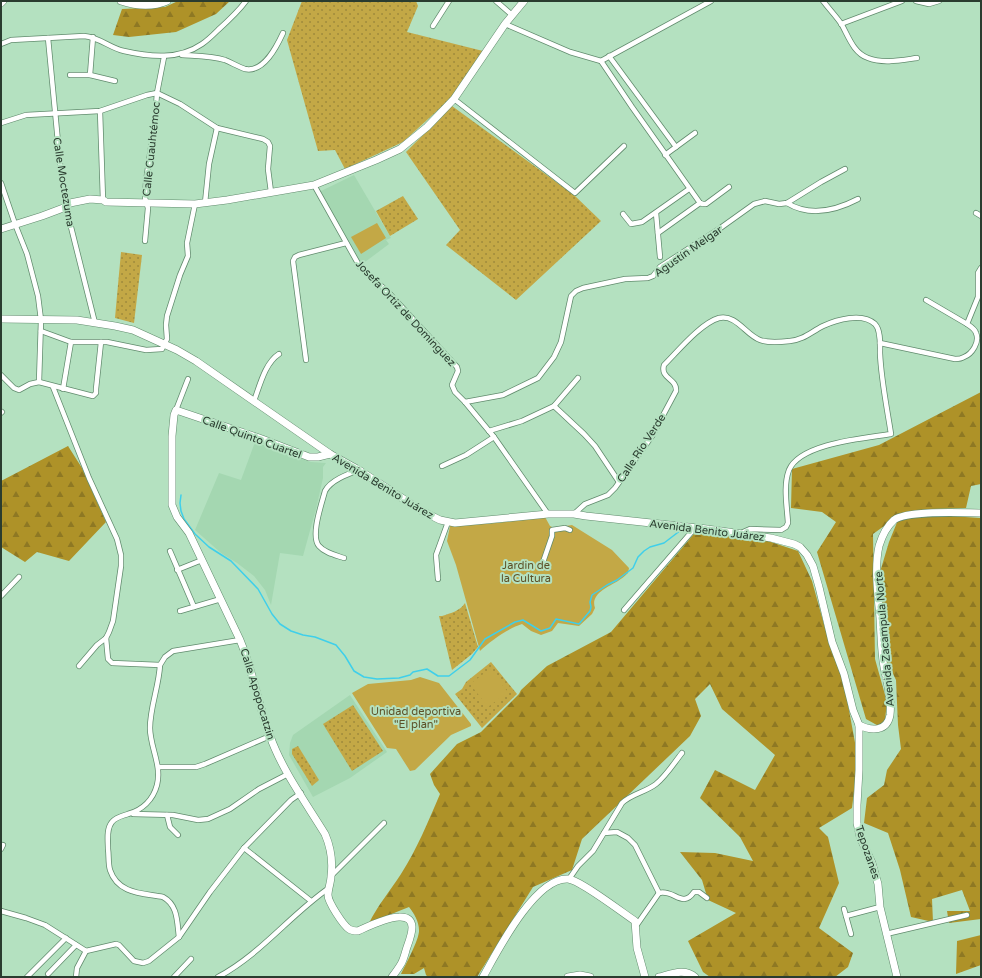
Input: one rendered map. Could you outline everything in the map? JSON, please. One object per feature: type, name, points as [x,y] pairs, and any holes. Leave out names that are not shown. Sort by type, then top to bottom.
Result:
[{"type":"main road","points":[[121,1],[133,5],[143,6],[166,1]]},
{"type":"main road","points":[[1,229],[66,207],[70,203],[80,200],[195,204],[227,200],[314,185],[376,160],[400,149],[427,127],[454,99],[505,24],[524,1]]},
{"type":"main road","name":"Avenida Benito Juárez","points":[[1,319],[77,320],[133,330],[196,361],[330,454],[359,470],[422,511],[448,522],[455,523],[548,514],[574,514],[694,530],[741,533],[794,544],[804,550],[810,560],[819,587],[832,642],[844,674],[852,710],[859,725]]},
{"type":"main road","name":"Calle Quinto Cuartel","points":[[176,410],[309,457],[318,457],[330,454]]},
{"type":"main road","name":"Calle Apopocatzin","points":[[176,410],[174,415],[172,436],[172,505],[174,512],[189,533],[240,640],[246,654],[270,736],[288,774],[301,793],[330,844],[332,858],[329,900],[342,921],[352,930],[358,931],[393,917],[406,918],[410,920],[412,924],[412,933],[401,964],[392,977]]},
{"type":"main road","name":"Avenida Zacampula Norte","points":[[859,725],[873,730],[884,725],[890,715],[890,696],[884,665],[877,578],[878,551],[886,529],[897,518],[917,514],[981,513]]},
{"type":"main road","name":"Tepozanes","points":[[859,725],[857,823],[860,837],[877,878],[880,907],[897,977]]},
{"type":"main road","points":[[483,977],[516,921],[530,903],[546,888],[569,879],[591,891],[635,921],[637,948],[645,977]]},
{"type":"main road","points":[[660,977],[683,972],[690,973],[695,977]]},
{"type":"main road","points":[[568,977],[580,975],[590,977]]},
{"type":"street","points":[[180,55],[203,44],[228,21],[246,1]]},
{"type":"street","points":[[433,26],[449,1]]},
{"type":"street","points":[[496,1],[512,15]]},
{"type":"street","points":[[601,61],[711,1]]},
{"type":"street","points":[[822,1],[841,24],[851,43],[860,54],[869,59],[880,61],[917,58]]},
{"type":"street","points":[[841,24],[902,1]]},
{"type":"street","points":[[916,1],[929,4],[939,1]]},
{"type":"street","points":[[505,24],[570,52],[601,61],[665,155],[700,203],[706,204],[729,188]]},
{"type":"street","points":[[1,44],[11,40],[84,36],[93,37],[108,46],[124,51],[164,57],[180,55],[216,58],[226,60],[245,69],[251,70],[271,55],[283,33]]},
{"type":"street","points":[[90,75],[93,37]]},
{"type":"street","name":"Calle Moctezuma","points":[[48,38],[66,207],[95,323]]},
{"type":"street","points":[[609,56],[676,147]]},
{"type":"street","name":"Calle Cuauhtémoc","points":[[145,241],[148,208],[145,198],[146,180],[155,120],[157,93],[164,57]]},
{"type":"street","points":[[70,75],[90,75],[115,81]]},
{"type":"street","points":[[614,80],[623,75]]},
{"type":"street","points":[[1,123],[26,115],[100,111],[157,93],[180,104],[217,128],[263,139],[268,142],[270,146],[268,169],[271,192]]},
{"type":"street","points":[[454,99],[478,116],[575,193],[624,146]]},
{"type":"street","points":[[100,111],[103,200]]},
{"type":"street","points":[[205,202],[209,164],[217,128]]},
{"type":"street","points":[[665,155],[695,133]]},
{"type":"street","points":[[845,169],[787,203],[796,209],[821,211],[845,206],[858,199]]},
{"type":"street","points":[[1,183],[27,254],[38,296],[41,320],[39,382]]},
{"type":"street","name":"Josefa Ortiz de Domínguez","points":[[314,185],[360,267],[389,293],[458,368],[452,385],[455,392],[466,402],[494,437],[548,514]]},
{"type":"street","points":[[623,214],[631,224],[642,222],[689,189]]},
{"type":"street","name":"Agustín Melgar","points":[[466,402],[503,395],[538,378],[554,357],[562,342],[571,296],[576,291],[583,288],[625,279],[648,278],[653,276],[660,267],[719,229],[754,204],[765,201],[779,204],[787,203]]},
{"type":"street","points":[[658,233],[700,203]]},
{"type":"street","points":[[41,331],[71,342],[101,342],[146,350],[162,349],[167,339],[167,316],[180,275],[188,256],[187,243],[195,204]]},
{"type":"street","points":[[976,212],[981,216]]},
{"type":"street","points":[[656,213],[660,257]]},
{"type":"street","points":[[306,360],[294,261],[295,257],[346,243]]},
{"type":"street","points":[[967,324],[978,297],[978,274],[981,268]]},
{"type":"street","points":[[741,533],[750,529],[781,530],[786,527],[788,523],[786,490],[787,476],[794,463],[806,454],[846,440],[891,434],[880,356],[880,343],[955,359],[963,358],[970,354],[977,341],[976,332],[967,324],[926,300]]},
{"type":"street","name":"Calle Río Verde","points":[[574,514],[588,502],[608,495],[652,436],[675,394],[676,388],[664,373],[664,365],[695,334],[710,322],[720,318],[729,318],[734,320],[750,334],[761,341],[777,342],[802,339],[822,326],[844,319],[859,318],[868,320],[875,324],[879,331],[880,343]]},
{"type":"street","points":[[63,389],[71,342]]},
{"type":"street","points":[[1,375],[14,388],[19,390],[30,384],[39,382],[90,396],[95,395],[101,342]]},
{"type":"street","points":[[254,400],[267,368],[273,358],[279,354]]},
{"type":"street","points":[[489,431],[522,421],[554,406],[578,378]]},
{"type":"street","name":"Calle Apopocatzin","points":[[176,410],[188,379]]},
{"type":"street","points":[[53,387],[89,478],[117,539],[121,566],[113,621],[106,638],[108,659],[112,663],[160,665]]},
{"type":"street","points":[[554,406],[588,438],[619,482]]},
{"type":"street","points":[[442,466],[466,455],[494,437]]},
{"type":"street","points":[[344,558],[330,554],[319,546],[315,537],[325,491],[328,485],[333,481],[359,470]]},
{"type":"street","points":[[438,579],[436,555],[448,522]]},
{"type":"street","points":[[541,568],[553,533],[552,530],[565,528],[570,530]]},
{"type":"street","points":[[624,610],[694,530]]},
{"type":"street","points":[[170,550],[177,570],[194,607]]},
{"type":"street","points":[[177,570],[202,560]]},
{"type":"street","points":[[1,596],[19,577]]},
{"type":"street","points":[[180,611],[221,599]]},
{"type":"street","points":[[79,666],[97,645],[106,638]]},
{"type":"street","points":[[178,937],[175,912],[168,900],[163,897],[121,887],[115,880],[110,869],[108,841],[109,827],[117,818],[139,810],[148,801],[156,787],[158,767],[150,729],[160,665],[165,657],[173,651],[240,640]]},
{"type":"street","points":[[158,767],[196,767],[270,736]]},
{"type":"street","points":[[569,879],[578,866],[593,851],[622,803],[656,784],[682,753]]},
{"type":"street","points":[[130,814],[177,815],[194,820],[208,819],[230,809],[259,789],[288,774]]},
{"type":"street","points":[[1,911],[44,924],[86,950],[116,944],[119,945],[134,961],[143,963],[149,961],[178,937],[244,848],[291,800],[301,793]]},
{"type":"street","points":[[167,815],[170,827],[178,835]]},
{"type":"street","points":[[331,876],[384,823]]},
{"type":"street","points":[[604,833],[617,832],[628,838],[635,845],[659,893]]},
{"type":"street","points":[[244,848],[311,901]]},
{"type":"street","points":[[218,977],[255,952],[311,901],[329,888]]},
{"type":"street","points":[[636,926],[659,893],[664,892],[686,900],[690,898],[694,892],[699,892],[707,898]]},
{"type":"street","points":[[846,916],[880,907]]},
{"type":"street","points":[[844,909],[851,934]]},
{"type":"street","points":[[886,934],[967,915]]},
{"type":"street","points":[[27,977],[66,938]]},
{"type":"street","points":[[48,974],[76,945]]},
{"type":"street","points":[[76,977],[77,968],[86,950]]},
{"type":"street","points":[[174,977],[191,959]]},
{"type":"shaded area","points":[[354,175],[391,238],[386,240],[389,244],[361,265],[319,192]]},
{"type":"shaded area","points":[[255,442],[311,462],[326,463],[323,467],[323,478],[303,556],[280,553],[271,605],[265,590],[254,576],[221,553],[195,530],[219,473],[241,480]]},
{"type":"shaded area","points":[[350,695],[387,752],[350,778],[313,797],[289,755],[290,743],[293,735]]},
{"type":"green space","points":[[178,1],[230,1],[216,14],[176,32],[129,37],[113,35],[122,9],[165,7]]},
{"type":"green space","points":[[302,1],[416,1],[418,6],[407,32],[483,51],[451,98],[403,142],[345,169],[335,150],[318,151],[287,40]]},
{"type":"green space","points":[[452,106],[574,195],[601,221],[516,300],[446,245],[460,230],[406,152]]},
{"type":"green space","points":[[403,196],[418,219],[390,236],[376,211]]},
{"type":"green space","points":[[377,223],[386,238],[361,254],[351,237]]},
{"type":"green space","points":[[121,252],[142,255],[134,323],[115,318]]},
{"type":"green space","points":[[981,392],[981,484],[971,486],[966,508],[933,509],[898,516],[873,534],[875,659],[887,702],[884,729],[866,719],[817,552],[836,522],[822,512],[791,508],[792,469],[879,445]]},
{"type":"green space","points":[[68,446],[82,468],[106,522],[69,561],[37,552],[25,562],[1,547],[1,481]]},
{"type":"green space","points":[[933,515],[981,518],[981,919],[949,923],[947,911],[970,911],[962,890],[932,899],[933,922],[911,917],[900,870],[888,833],[864,823],[867,798],[884,785],[887,770],[901,749],[898,725],[896,680],[878,643],[877,582],[889,542],[898,520]]},
{"type":"green space","name":"Jardin de la Cultura","points":[[545,517],[550,526],[554,528],[572,525],[612,550],[629,568],[628,573],[597,595],[594,603],[595,608],[592,614],[579,626],[558,623],[552,631],[541,635],[531,631],[522,624],[511,628],[500,635],[480,651],[456,565],[447,541],[450,526],[496,523]]},
{"type":"green space","points":[[699,528],[765,540],[798,551],[812,581],[825,628],[842,672],[858,759],[852,808],[819,828],[828,837],[839,883],[819,928],[853,953],[848,967],[835,977],[710,977],[703,972],[688,941],[736,913],[708,900],[702,880],[680,852],[715,853],[753,861],[740,837],[700,798],[715,770],[755,790],[775,755],[722,709],[710,684],[695,699],[701,716],[690,736],[582,839],[572,870],[533,887],[477,977],[428,977],[424,968],[414,974],[401,974],[419,934],[418,924],[413,912],[409,907],[369,923],[412,855],[440,794],[434,785],[430,774],[457,744],[481,732],[519,694],[521,690],[547,666],[611,632]]},
{"type":"green space","points":[[465,603],[478,647],[472,654],[452,670],[439,616],[461,608]]},
{"type":"green space","points":[[491,662],[517,694],[482,728],[455,694],[462,689],[466,682]]},
{"type":"green space","points":[[490,669],[508,692],[488,707],[470,684]]},
{"type":"green space","name":"Unidad deportiva \"El plan\"","points":[[420,677],[439,683],[471,726],[451,735],[415,770],[410,771],[396,749],[387,748],[352,693],[368,684],[411,680]]},
{"type":"green space","points":[[353,705],[383,751],[352,771],[323,724]]},
{"type":"green space","points":[[298,746],[319,780],[312,786],[292,754],[292,749]]},
{"type":"green space","points":[[981,935],[981,965],[956,974],[957,941]]},
{"type":"waterway","points":[[181,495],[181,511],[184,519],[195,534],[209,547],[231,561],[258,589],[272,614],[280,624],[291,631],[315,637],[336,645],[354,671],[364,677],[377,679],[399,678],[410,675],[413,672],[427,669],[438,676],[449,676],[470,660],[485,639],[515,622],[523,620],[541,631],[550,628],[556,619],[579,624],[590,611],[592,595],[617,580],[633,568],[638,557],[644,551],[650,547],[664,543],[681,530],[685,530]]},
{"type":"waterway","points":[[699,532],[715,533]]}]
